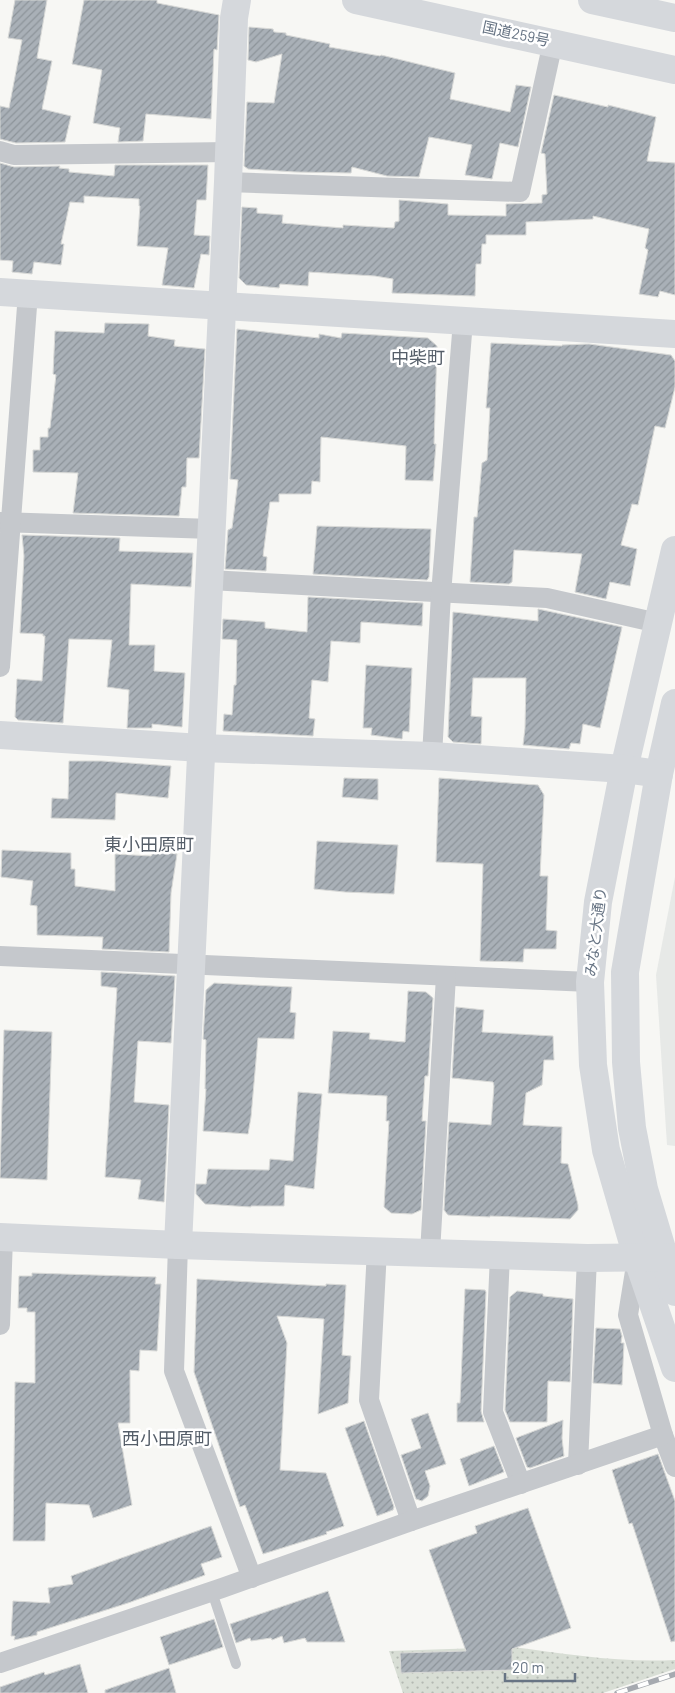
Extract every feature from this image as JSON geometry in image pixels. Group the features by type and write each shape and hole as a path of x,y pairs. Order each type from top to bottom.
{"main road":[{"path":"178,1245 210,580 234,18 237,0"},
{"name":"国道259号","path":"356,0 675,70"},
{"path":"592,0 675,18"},
{"path":"0,292 675,334"},
{"name":"みなと大通り","path":"675,550 624,769 598,902 590,982 593,1065 606,1150 637,1257 675,1368"},
{"path":"675,703 659,774 625,972 626,1052 632,1128 644,1189 670,1257 675,1292"},
{"path":"0,735 201,748 432,756 624,769 659,774"},
{"path":"2,1237 178,1245 588,1258 670,1257"}],"street":[{"path":"228,182 520,192 553,42"},
{"path":"0,151 14,155 229,152"},
{"path":"0,666 6,523 28,294"},
{"path":"432,756 441,594 463,321"},
{"path":"6,523 212,529"},
{"path":"210,580 441,594 547,598 658,624"},
{"path":"0,956 590,982"},
{"path":"430,1253 446,976"},
{"path":"0,1325 2,1237"},
{"path":"178,1245 174,1371 252,1578"},
{"path":"377,1250 369,1400 411,1521"},
{"path":"500,1255 493,1412 521,1484"},
{"path":"637,1257 628,1315 663,1435 675,1467"},
{"path":"578,1465 588,1258"},
{"path":"0,1663 212,1592 411,1521 663,1435"}],"lane":[{"path":"212,1592 236,1664"}],"shaded area":[{"path":"675,877 675,1146 667,1145 656,975"},
{"path":"513,1647 614,1659 675,1660 675,1669 603,1693 403,1693 389,1651"}],"building":[{"path":"15,0 47,0 37,58 52,61 42,109 71,116 65,142 16,143 0,139 0,106 9,108 22,40 8,38"},
{"path":"84,0 157,0 157,3 219,15 217,50 214,49 211,119 146,114 143,141 118,142 120,128 93,123 102,70 72,64"},
{"path":"249,27 273,29 274,32 286,33 286,35 330,44 329,47 381,55 455,73 450,99 510,112 516,85 531,87 518,147 500,143 492,179 465,175 472,145 429,137 419,177 387,176 352,167 351,173 248,169 244,166 247,102 274,103 282,54 256,62 248,60"},
{"path":"554,95 608,107 608,105 656,117 647,161 675,163 675,295 660,291 658,297 639,294 648,250 645,248 649,229 593,216 593,219 526,222 526,235 486,235 486,244 482,244 481,264 476,264 475,296 392,293 393,279 375,276 309,272 308,286 280,284 279,288 246,285 239,278 242,207 257,208 257,213 283,215 282,223 343,228 343,225 394,228 395,222 399,221 399,200 448,204 448,215 506,216 506,204 542,203 542,195 547,194 545,154 541,153"},
{"path":"0,163 14,167 60,166 59,168 69,169 69,172 114,176 115,165 208,165 206,200 197,200 194,235 210,236 209,255 201,254 194,288 162,285 168,248 137,246 139,199 84,196 84,203 70,202 61,244 64,244 61,265 34,262 32,274 12,272 13,261 0,260"},
{"path":"105,323 149,324 148,336 175,340 174,346 205,349 199,458 187,458 186,487 182,487 179,516 73,513 78,473 33,472 33,450 40,450 40,437 48,437 48,428 50,428 56,375 53,374 55,331 104,333"},
{"path":"237,329 319,338 319,334 341,338 342,333 428,338 437,346 434,444 436,444 433,481 405,480 406,446 321,437 320,482 312,481 311,494 279,494 279,502 270,502 263,556 267,557 266,571 225,569 228,530 232,528 238,480 230,479"},
{"path":"491,343 562,346 589,344 671,355 675,361 675,387 665,428 655,426 638,505 632,504 621,545 637,549 630,586 610,582 606,599 575,592 582,554 514,550 512,582 509,584 470,582 474,517 477,517 482,463 487,460 490,408 486,408"},
{"path":"317,526 431,529 429,577 427,580 313,574"},
{"path":"22,535 120,538 119,551 193,553 191,587 131,584 129,645 155,645 154,671 185,673 182,727 152,724 152,728 127,728 129,690 107,687 112,640 69,639 63,723 18,720 15,717 17,679 42,681 45,636 43,634 20,633 24,556"},
{"path":"308,597 423,603 422,626 361,622 360,643 331,641 328,682 312,680 309,718 315,719 313,736 223,731 224,714 232,715 234,685 236,685 237,640 222,639 223,619 265,622 265,628 307,632"},
{"path":"538,609 622,627 600,728 583,724 580,744 571,743 569,749 523,745 526,678 473,678 471,716 482,717 481,744 453,742 448,737 453,612 538,621"},
{"path":"366,665 412,668 409,732 403,731 402,739 371,735 372,728 363,728"},
{"path":"69,761 102,761 171,766 168,798 116,793 115,820 51,818 52,798 68,799"},
{"path":"344,778 378,779 378,800 342,797"},
{"path":"439,778 538,785 544,795 540,876 548,876 546,930 557,931 556,949 524,949 523,962 480,961 483,864 436,862"},
{"path":"317,841 398,845 394,894 314,889"},
{"path":"2,850 71,853 71,869 75,869 75,886 115,891 115,854 151,856 154,852 177,854 171,893 169,952 102,949 103,937 37,935 37,906 30,905 33,881 1,877"},
{"path":"101,972 175,976 171,1043 138,1041 134,1102 169,1105 164,1202 138,1199 141,1180 105,1177 117,988 101,986"},
{"path":"214,983 292,987 290,1012 296,1013 294,1039 258,1038 248,1134 203,1131 206,1089 206,1040 203,1039 206,990"},
{"path":"408,991 426,992 433,998 428,1076 425,1076 422,1121 426,1121 421,1210 412,1214 391,1213 384,1207 389,1121 386,1121 387,1096 328,1093 333,1031 370,1033 369,1039 405,1042"},
{"path":"456,1007 484,1010 482,1032 553,1036 554,1060 544,1060 542,1085 526,1093 523,1125 562,1127 561,1163 568,1164 578,1205 578,1210 570,1219 448,1215 444,1210 449,1122 491,1125 494,1086 493,1082 452,1078"},
{"path":"4,1030 52,1032 47,1180 0,1178"},
{"path":"298,1092 322,1094 314,1189 285,1185 284,1206 251,1207 205,1204 196,1194 196,1184 206,1184 208,1169 269,1170 270,1159 293,1161"},
{"path":"32,1273 156,1277 155,1284 161,1284 157,1351 140,1350 139,1371 130,1370 130,1423 118,1423 132,1505 93,1518 89,1505 46,1503 45,1541 13,1541 15,1382 35,1383 35,1312 27,1312 27,1308 18,1308 19,1276 32,1276"},
{"path":"197,1279 326,1286 326,1284 346,1285 342,1355 351,1356 348,1403 318,1414 324,1319 277,1316 287,1343 280,1470 326,1473 344,1526 326,1532 327,1534 263,1554 245,1505 240,1507 194,1372"},
{"path":"465,1289 485,1290 486,1292 481,1411 484,1422 457,1422 457,1403 460,1403"},
{"path":"517,1291 573,1299 570,1382 548,1381 547,1422 510,1422 505,1410 510,1297"},
{"path":"596,1328 620,1329 621,1343 624,1343 622,1385 593,1383"},
{"path":"428,1413 446,1464 425,1471 430,1486 428,1496 422,1501 416,1499 401,1455 421,1448 411,1419"},
{"path":"563,1420 564,1456 530,1468 527,1467 516,1438"},
{"path":"364,1421 394,1507 393,1510 377,1516 345,1428"},
{"path":"494,1446 504,1472 469,1486 460,1459"},
{"path":"658,1454 675,1501 675,1641 671,1642 632,1523 629,1524 612,1470"},
{"path":"528,1508 571,1628 512,1649 512,1670 401,1673 400,1653 466,1651 429,1550 477,1533 475,1526"},
{"path":"211,1526 222,1557 201,1564 205,1575 128,1603 37,1632 37,1635 14,1640 15,1636 11,1636 13,1601 50,1603 48,1588 73,1584 71,1576"},
{"path":"328,1591 345,1642 307,1642 305,1638 284,1643 282,1636 272,1640 271,1638 251,1641 250,1638 236,1643 230,1624"},
{"path":"214,1619 223,1647 169,1665 160,1637"},
{"path":"80,1664 88,1693 0,1693 0,1687 44,1672 45,1675"},
{"path":"169,1668 176,1693 105,1693 105,1690"}],"railway":[{"path":"617,1693 675,1674"}],"district":[{"name":"中柴町","path":"418,358"},
{"name":"東小田原町","path":"149,845"},
{"name":"西小田原町","path":"167,1439"}]}
